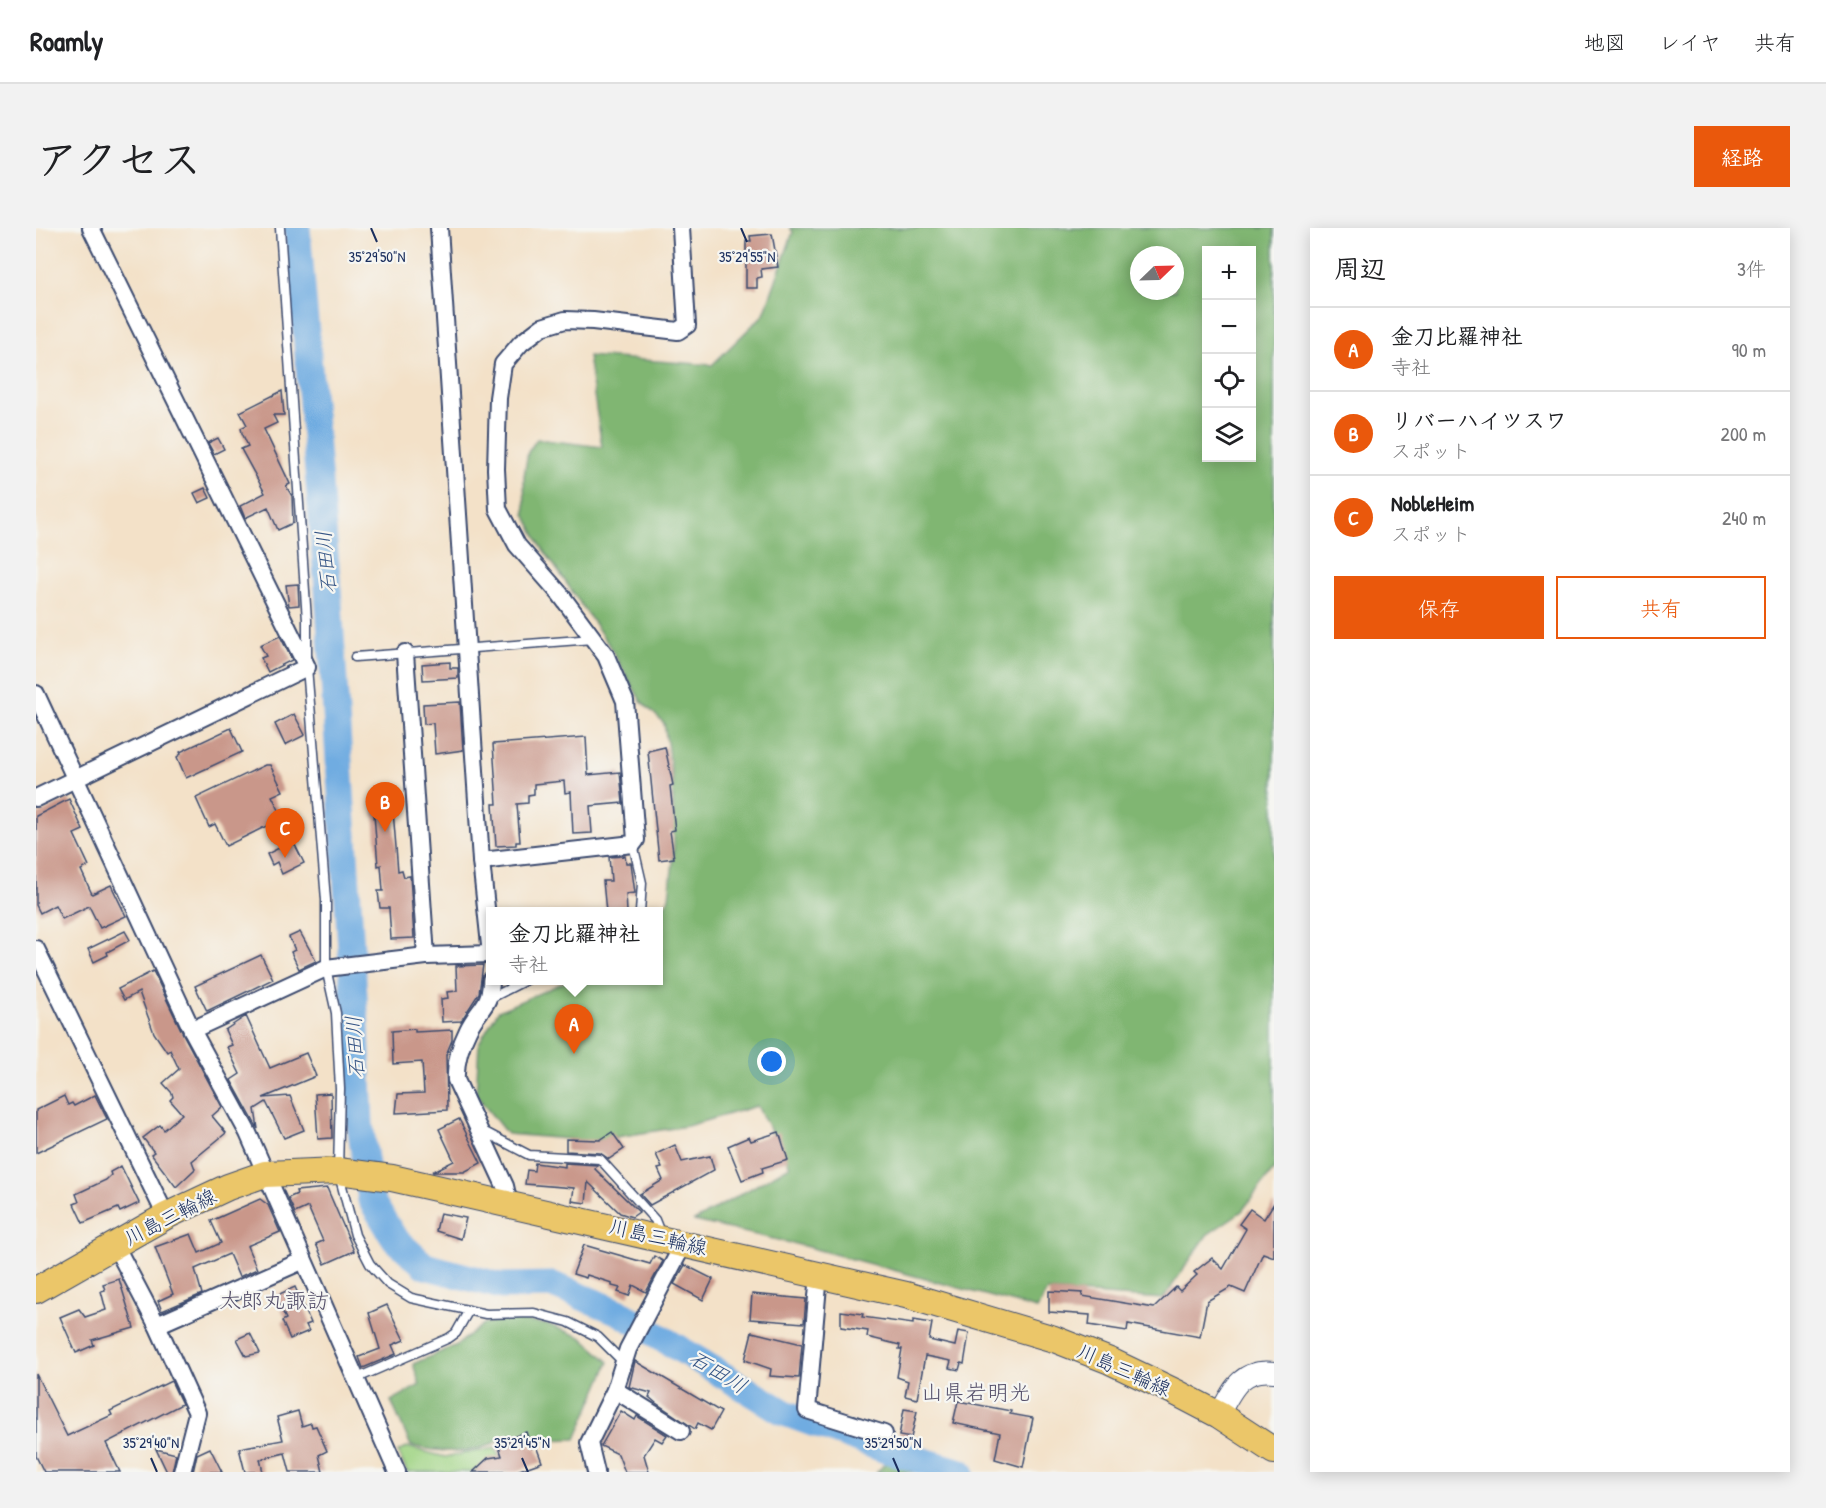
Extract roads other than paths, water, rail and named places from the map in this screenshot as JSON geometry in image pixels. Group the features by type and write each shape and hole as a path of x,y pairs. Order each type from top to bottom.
{"main road":[{"name":"川島三輪線","path":"36,1290 166,1216 228,1187 265,1174 343,1172 392,1178 906,1294 1054,1339 1110,1361 1219,1415 1274,1450"}],"street":[{"path":"36,798 307,667 91,228"},
{"path":"439,228 466,649 486,908"},
{"path":"481,861 633,844 636,840 625,702 606,656 560,594 517,545 498,509 496,469 498,398 503,364 521,343 542,327 565,320 678,331 687,325 681,228"},
{"path":"405,653 426,956"},
{"path":"36,694 192,1030 248,1134 354,1379 397,1472"},
{"path":"36,949 166,1216"},
{"path":"192,1030 326,968 426,956 486,954"},
{"path":"491,985 491,998 468,1029 455,1064 456,1080 505,1186 509,1203"},
{"path":"596,1472 589,1443 615,1389 673,1241"},
{"path":"115,1245 157,1325 197,1413 182,1472"},
{"path":"157,1325 303,1261"},
{"path":"819,1274 807,1410 884,1434"},
{"path":"1219,1415 1235,1384 1246,1374 1274,1372"},
{"path":"615,1389 681,1431"}],"lane":[{"path":"280,228 307,620 307,667 326,900 326,968 336,1013 343,1172 355,1236 370,1264 382,1277 411,1298 486,1314 534,1313 568,1322 598,1337 626,1356"},
{"path":"356,657 593,639"},
{"path":"633,844 642,883 640,907"},
{"path":"491,998 518,985"},
{"path":"480,1130 529,1155 600,1159 673,1241"},
{"path":"354,1379 449,1338 456,1333 469,1310"}],"waterway":[{"name":"石田川","path":"297,228 328,588 360,1124 371,1200 395,1239 425,1266 501,1286 553,1285 619,1312 785,1413 886,1450 961,1472"}],"place":[{"name":"リバーハイツスワ","path":"385,832"},
{"name":"NobleHeim","path":"285,858"},
{"name":"金刀比羅神社","path":"574,1054"}],"district":[{"name":"太郎丸諏訪","path":"274,1300"},
{"name":"山県岩明光","path":"976,1392"}]}
